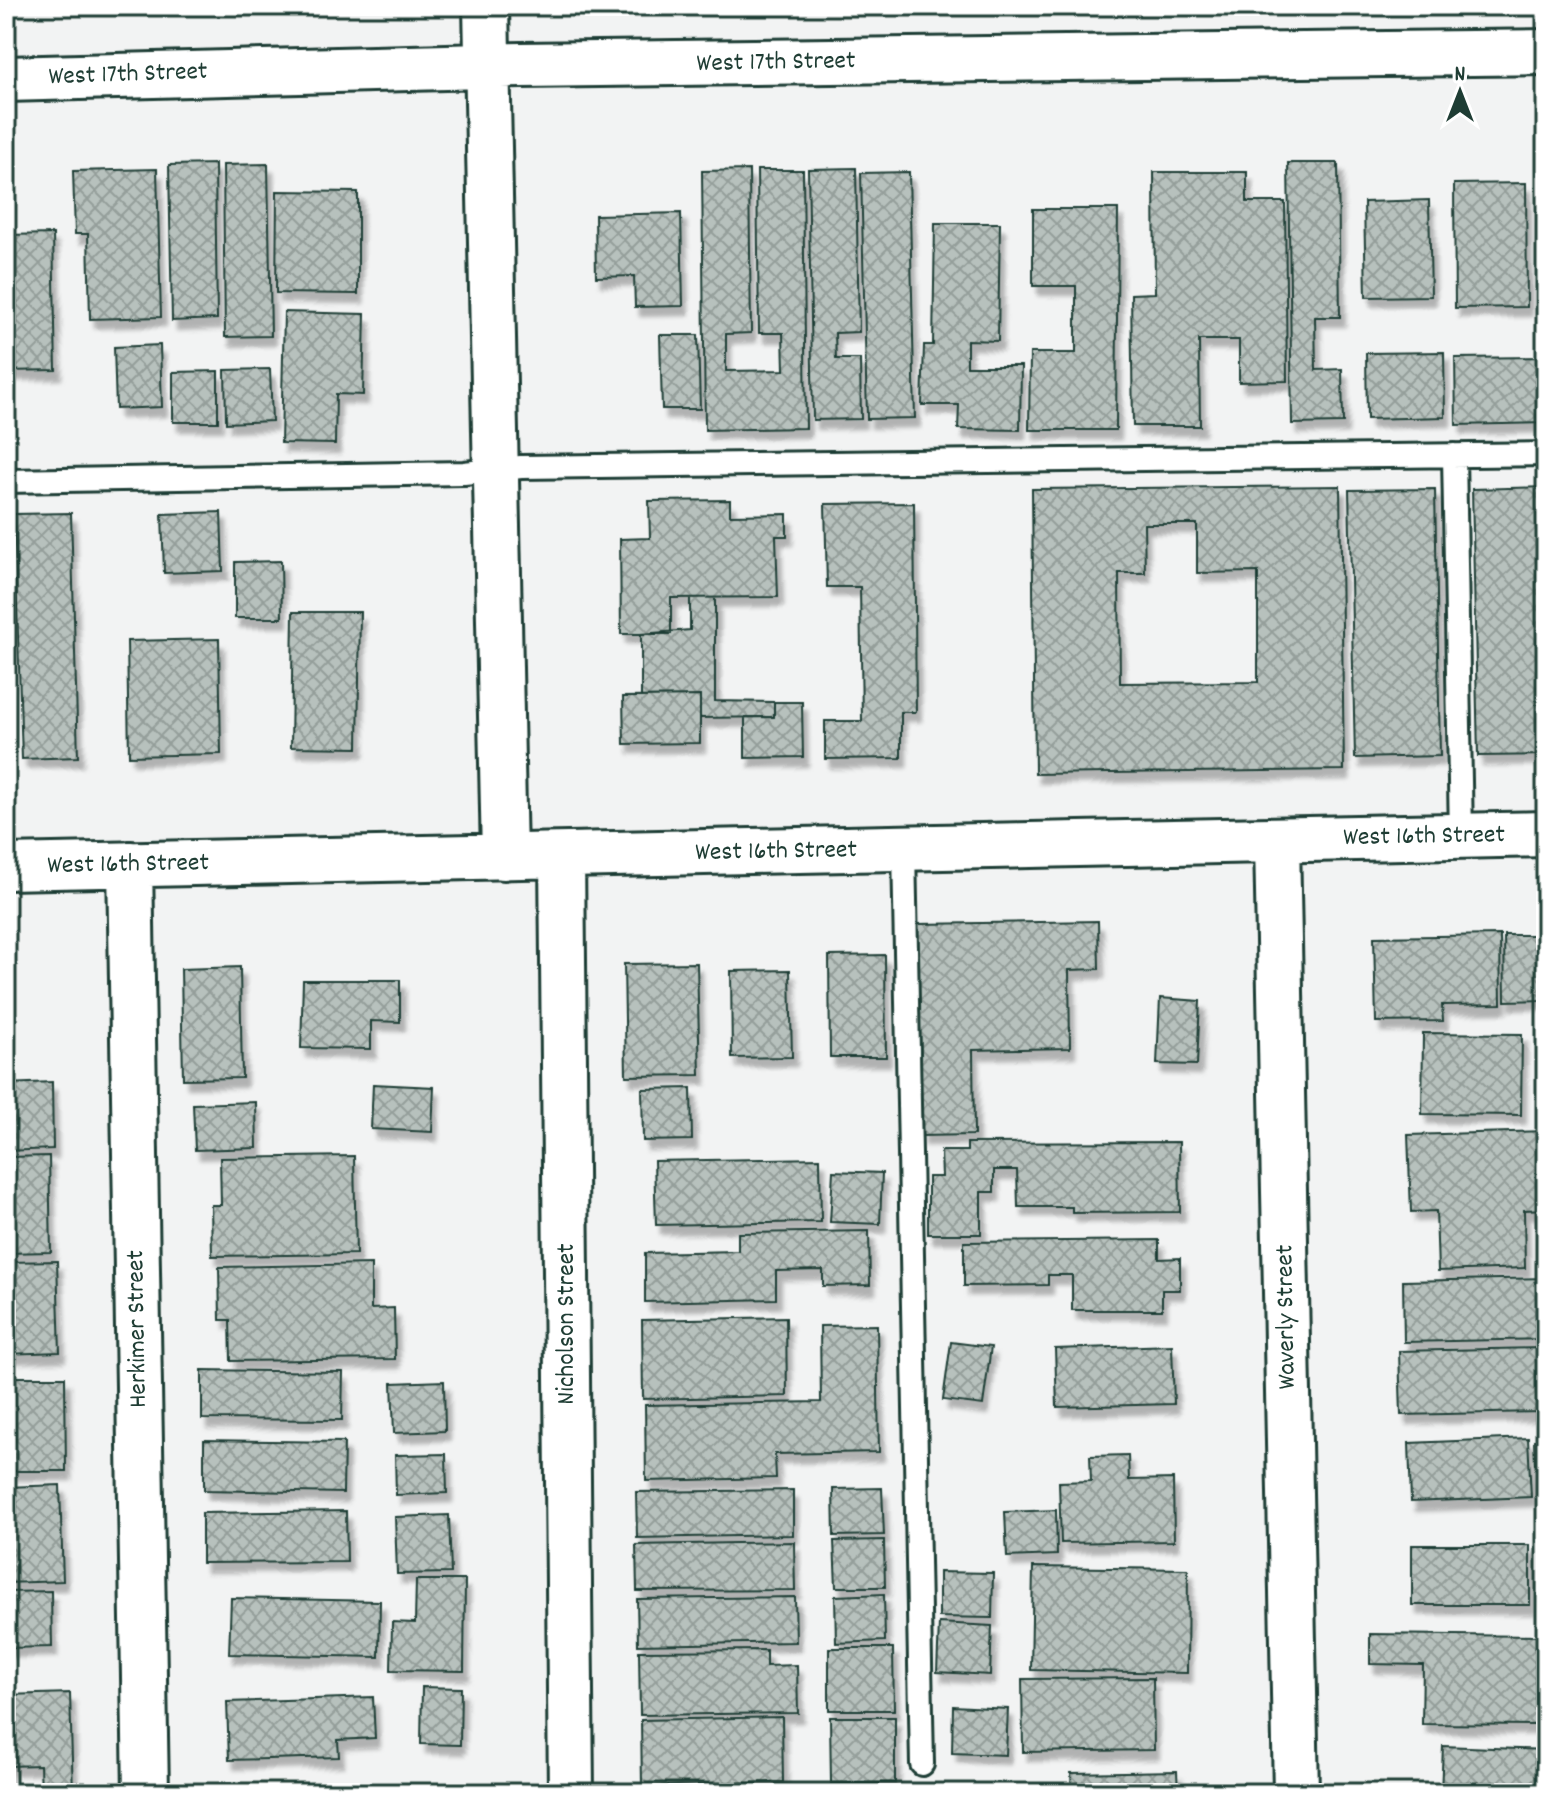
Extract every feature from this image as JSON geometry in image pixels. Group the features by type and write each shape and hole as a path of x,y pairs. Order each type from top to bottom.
{"street":[{"path":"486,6 504,857"},
{"name":"West 17th Street","path":"6,79 487,65 1546,52"},
{"name":"West 16th Street","path":"6,867 1546,834"},
{"name":"Waverly Street","path":"1277,841 1296,1793"},
{"name":"Nicholson Street","path":"562,856 571,1793"},
{"name":"Herkimer Street","path":"130,864 146,1793"}],"lane":[{"path":"6,481 448,473 496,469 1546,454"},
{"path":"1454,455 1461,836"},
{"path":"904,849 922,1764"}],"building":[{"path":"1288,163 1338,163 1340,317 1315,317 1316,370 1342,369 1343,423 1292,424"},
{"path":"215,164 217,319 172,321 169,165"},
{"path":"268,164 271,336 225,337 223,165"},
{"path":"856,168 859,332 835,333 836,359 860,359 861,419 813,420 808,169"},
{"path":"157,169 161,317 90,319 88,234 75,234 73,171"},
{"path":"749,170 751,333 726,334 726,371 784,370 783,333 759,333 757,170 803,170 806,428 705,430 702,171"},
{"path":"909,172 915,418 867,419 861,173"},
{"path":"1154,172 1247,172 1247,202 1285,202 1287,381 1239,382 1239,340 1199,340 1200,426 1133,426 1131,294 1155,293"},
{"path":"1526,183 1527,307 1455,308 1454,184"},
{"path":"277,191 358,192 358,294 276,293"},
{"path":"1429,200 1431,296 1366,297 1364,202"},
{"path":"1033,209 1118,209 1116,430 1029,430 1030,353 1076,353 1076,286 1033,286"},
{"path":"681,213 683,306 635,307 634,276 596,277 595,215"},
{"path":"935,223 1000,223 998,341 967,340 967,366 1021,366 1020,430 958,429 959,405 922,405 924,345 933,345"},
{"path":"53,234 56,370 6,371 6,235"},
{"path":"284,312 365,314 363,395 336,394 335,444 281,443"},
{"path":"660,335 698,335 700,409 662,409"},
{"path":"160,345 162,407 116,409 114,347"},
{"path":"1444,352 1445,417 1367,419 1366,353"},
{"path":"1546,357 1546,423 1456,425 1455,358"},
{"path":"270,369 272,421 226,423 225,370"},
{"path":"218,371 218,422 173,422 173,372"},
{"path":"1340,486 1344,770 1035,774 1032,489","holes":["1144,524 1197,524 1197,573 1258,572 1258,682 1120,683 1119,573 1145,573"]},
{"path":"1546,487 1546,755 1478,756 1472,489"},
{"path":"1435,489 1440,756 1355,758 1349,490"},
{"path":"730,500 730,515 787,514 787,536 776,536 778,597 671,598 671,634 621,634 620,539 650,538 649,501"},
{"path":"914,503 916,712 901,712 901,758 825,759 825,721 862,721 860,587 827,587 825,504"},
{"path":"221,512 223,571 164,573 162,514"},
{"path":"71,513 78,757 22,759 14,514"},
{"path":"281,561 282,618 235,618 235,562"},
{"path":"690,598 715,598 715,701 774,702 774,717 700,718 700,696 641,697 641,634 690,630"},
{"path":"293,612 360,612 358,748 291,747"},
{"path":"219,639 221,754 129,756 127,641"},
{"path":"6,677 8,755 6,755"},
{"path":"700,696 700,743 624,744 623,697"},
{"path":"774,702 802,702 803,757 745,758 745,717 774,717"},
{"path":"1098,921 1099,969 1069,970 1070,1048 973,1050 974,1135 921,1136 918,924"},
{"path":"1500,935 1501,1004 1442,1005 1443,1021 1376,1022 1374,937"},
{"path":"1504,935 1546,935 1546,1000 1505,1001"},
{"path":"885,955 886,1057 830,1057 829,956"},
{"path":"697,963 700,1075 626,1076 624,964"},
{"path":"240,967 242,1078 183,1079 181,969"},
{"path":"790,970 792,1057 732,1058 731,971"},
{"path":"303,980 400,980 400,1022 371,1021 371,1049 301,1048"},
{"path":"1160,998 1200,1001 1197,1065 1157,1064"},
{"path":"1423,1033 1522,1034 1521,1115 1422,1114"},
{"path":"52,1082 53,1149 6,1151 6,1084"},
{"path":"373,1084 434,1087 432,1132 371,1129"},
{"path":"691,1088 692,1140 643,1141 642,1089"},
{"path":"256,1102 257,1148 195,1150 193,1104"},
{"path":"1546,1131 1546,1209 1524,1210 1525,1268 1438,1271 1436,1211 1411,1212 1408,1135"},
{"path":"1179,1142 1180,1212 1072,1213 1072,1207 1018,1207 1017,1170 994,1170 994,1192 981,1192 981,1234 928,1234 928,1177 942,1177 941,1151 967,1151 967,1143"},
{"path":"49,1156 51,1252 6,1253 6,1157"},
{"path":"354,1156 356,1254 212,1256 211,1205 221,1205 220,1158"},
{"path":"820,1158 821,1222 656,1225 654,1161"},
{"path":"833,1171 882,1173 880,1224 830,1222"},
{"path":"869,1231 870,1285 823,1286 823,1270 776,1271 776,1299 645,1302 645,1253 738,1251 738,1233"},
{"path":"1159,1240 1159,1259 1180,1258 1180,1290 1162,1290 1162,1310 1072,1310 1072,1275 1048,1275 1048,1285 964,1286 964,1242"},
{"path":"57,1261 60,1352 6,1354 6,1262"},
{"path":"371,1264 371,1309 394,1308 395,1359 231,1361 230,1320 220,1320 219,1267"},
{"path":"1545,1278 1546,1339 1404,1342 1403,1281"},
{"path":"786,1317 787,1396 643,1399 642,1320"},
{"path":"877,1325 879,1452 775,1454 776,1478 646,1481 645,1405 821,1402 820,1326"},
{"path":"951,1342 991,1347 983,1405 943,1400"},
{"path":"1172,1345 1174,1404 1057,1407 1055,1349"},
{"path":"1541,1348 1542,1412 1401,1415 1399,1351"},
{"path":"202,1370 343,1372 342,1420 202,1419"},
{"path":"6,1377 65,1377 66,1471 6,1471"},
{"path":"444,1381 445,1431 394,1433 392,1383"},
{"path":"1528,1438 1531,1497 1411,1502 1409,1443"},
{"path":"204,1440 344,1442 343,1493 204,1490"},
{"path":"1534,1440 1546,1440 1546,1463 1535,1464"},
{"path":"446,1454 447,1493 396,1495 395,1455"},
{"path":"1128,1455 1129,1480 1173,1479 1174,1541 1061,1543 1059,1482 1091,1481 1090,1456"},
{"path":"60,1485 63,1581 6,1583 6,1487"},
{"path":"882,1488 884,1535 834,1536 833,1489"},
{"path":"793,1490 793,1535 637,1538 636,1492"},
{"path":"1056,1510 1057,1555 1007,1557 1005,1512"},
{"path":"346,1511 347,1562 202,1563 202,1513"},
{"path":"449,1515 451,1573 397,1574 395,1517"},
{"path":"884,1540 885,1587 836,1587 834,1541"},
{"path":"794,1542 795,1590 637,1591 636,1545"},
{"path":"1412,1545 1530,1545 1530,1605 1412,1605"},
{"path":"1033,1567 1188,1569 1187,1673 1031,1670"},
{"path":"939,1572 993,1573 992,1618 939,1617"},
{"path":"416,1580 465,1580 464,1671 391,1670 392,1622 415,1623"},
{"path":"51,1591 52,1647 6,1648 6,1592"},
{"path":"884,1594 885,1641 836,1643 835,1596"},
{"path":"795,1597 796,1642 638,1645 637,1599"},
{"path":"231,1598 380,1601 379,1657 229,1654"},
{"path":"939,1623 992,1626 990,1675 937,1672"},
{"path":"1370,1634 1540,1636 1539,1725 1422,1724 1423,1665 1370,1664"},
{"path":"829,1648 893,1648 894,1710 829,1710"},
{"path":"766,1650 766,1666 797,1665 798,1713 640,1715 639,1651"},
{"path":"1153,1678 1154,1750 1023,1752 1022,1679"},
{"path":"422,1687 461,1688 460,1745 421,1744"},
{"path":"70,1693 73,1793 41,1793 40,1765 8,1766 6,1792 6,1695"},
{"path":"373,1697 375,1738 338,1740 339,1757 229,1760 227,1702"},
{"path":"953,1706 1008,1709 1006,1755 952,1753"},
{"path":"782,1717 783,1782 642,1786 641,1720"},
{"path":"830,1717 895,1717 895,1783 831,1783"},
{"path":"1443,1746 1546,1750 1546,1792 1441,1793"},
{"path":"1177,1771 1178,1793 1072,1793 1071,1773"},
{"path":"996,1789 996,1793 956,1793 956,1790"},
{"path":"462,1792 462,1793 400,1793"}]}
